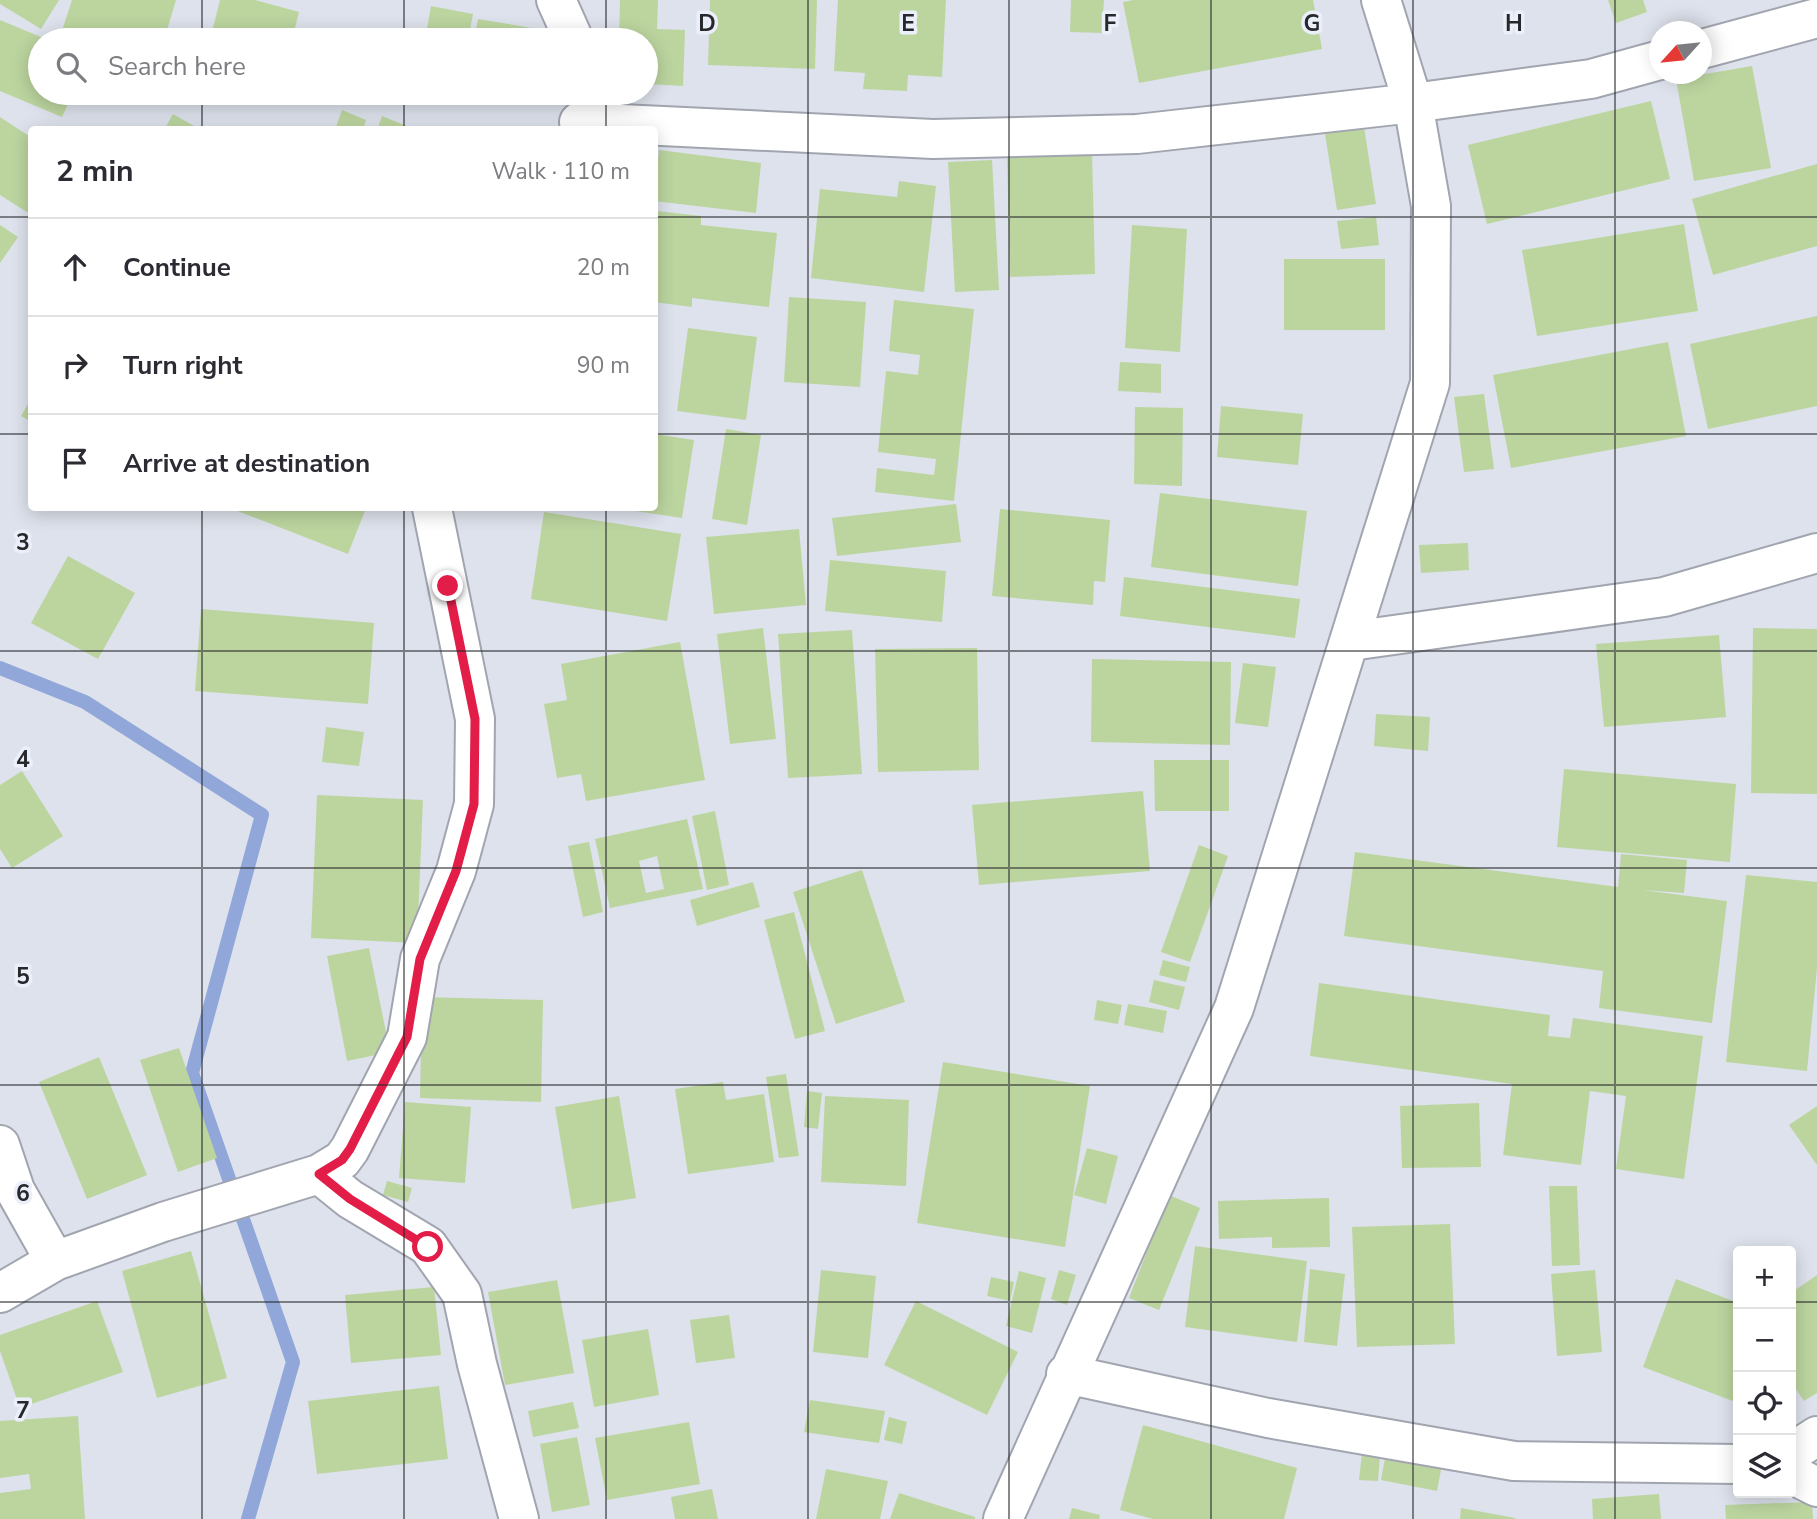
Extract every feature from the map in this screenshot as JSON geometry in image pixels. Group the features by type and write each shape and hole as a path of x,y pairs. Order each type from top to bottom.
{"street":[{"path":"556,0 569,28"},
{"path":"1003,1519 1066,1374 1234,1008 1430,383 1431,206 1413,103 1381,0"},
{"path":"1712,46 1817,18"},
{"path":"578,115 933,139 1137,134 1413,103 1591,79 1649,63"},
{"path":"0,1293 55,1261 163,1222 319,1174 342,1160 350,1149 407,1037 420,959 456,871 474,804 475,719 433,511"},
{"path":"1351,641 1664,597 1817,553"},
{"path":"0,1145 15,1189 55,1261"},
{"path":"319,1174 350,1199 428,1247 462,1294 477,1364 519,1519"},
{"path":"1066,1374 1268,1418 1514,1461 1733,1464"},
{"path":"1796,1450 1817,1436"},
{"path":"1796,1476 1817,1487"}],"building":[{"path":"0,0 59,0 42,28 0,4"},
{"path":"72,0 176,0 168,28 63,28"},
{"path":"220,0 255,0 299,12 295,28 213,28"},
{"path":"620,0 658,0 657,28 619,28"},
{"path":"710,0 817,0 815,69 708,65"},
{"path":"838,0 946,0 942,77 908,75 907,91 863,89 865,73 834,71"},
{"path":"1071,0 1104,0 1102,33 1070,32"},
{"path":"1313,0 1322,49 1139,83 1123,2"},
{"path":"1608,0 1643,0 1647,12 1616,23"},
{"path":"431,6 473,14 470,28 427,28"},
{"path":"478,19 532,28 476,28"},
{"path":"0,20 28,32 28,103 0,91"},
{"path":"658,29 685,30 683,86 658,85"},
{"path":"1752,66 1771,168 1694,181 1677,84 1712,84 1712,73"},
{"path":"1651,101 1670,179 1487,224 1468,145"},
{"path":"33,105 68,105 62,117"},
{"path":"342,110 366,120 364,126 336,126"},
{"path":"173,114 194,126 166,126"},
{"path":"1362,114 1376,204 1337,210 1323,121"},
{"path":"382,116 407,126 378,126"},
{"path":"0,117 28,135 28,213 0,195"},
{"path":"659,150 761,163 756,213 658,201"},
{"path":"1092,151 1095,274 1010,277 1007,153"},
{"path":"992,160 999,290 955,292 948,162"},
{"path":"1817,164 1817,246 1713,275 1692,199"},
{"path":"899,181 936,186 924,292 811,278 820,189 897,197"},
{"path":"658,211 701,216 701,225 777,233 769,307 692,298 692,307 658,303"},
{"path":"1376,217 1379,245 1341,249 1337,221"},
{"path":"1684,224 1698,311 1537,336 1522,250"},
{"path":"0,225 18,237 0,263"},
{"path":"1132,225 1187,229 1180,352 1125,348"},
{"path":"1284,259 1385,259 1385,330 1284,330"},
{"path":"789,297 866,302 860,387 784,382"},
{"path":"894,300 974,309 954,501 875,492 877,468 934,475 936,459 878,452 886,371 918,375 920,355 889,351"},
{"path":"1817,316 1817,406 1708,429 1690,344"},
{"path":"688,328 757,337 746,420 677,411"},
{"path":"1668,342 1686,436 1511,468 1493,375"},
{"path":"1120,362 1161,364 1161,393 1118,391"},
{"path":"1484,394 1494,469 1464,472 1454,397"},
{"path":"28,404 28,420 21,416"},
{"path":"1221,406 1303,414 1298,465 1217,457"},
{"path":"1135,407 1183,408 1182,486 1134,484"},
{"path":"726,429 761,435 747,525 712,519"},
{"path":"658,435 694,440 682,518 635,511 658,511"},
{"path":"1160,493 1307,511 1298,586 1151,567"},
{"path":"956,504 961,542 837,556 832,518"},
{"path":"1000,509 1110,520 1105,582 1094,581 1093,605 992,596"},
{"path":"238,511 365,511 348,554"},
{"path":"544,512 681,534 667,621 531,599"},
{"path":"799,529 806,605 714,614 706,537"},
{"path":"1468,543 1469,570 1421,573 1419,545"},
{"path":"68,556 135,593 98,659 31,623"},
{"path":"830,560 946,571 942,622 825,611"},
{"path":"1124,577 1300,599 1295,638 1120,616"},
{"path":"201,609 374,623 368,704 195,691"},
{"path":"763,628 776,739 730,744 717,634"},
{"path":"1753,628 1817,629 1817,794 1751,793"},
{"path":"852,630 862,774 788,778 778,634"},
{"path":"1719,635 1726,717 1604,727 1596,644"},
{"path":"680,642 705,780 586,801 581,774 557,778 544,704 567,700 561,664"},
{"path":"977,648 979,770 878,772 875,649"},
{"path":"1092,659 1231,662 1230,745 1091,742"},
{"path":"1243,663 1276,667 1268,727 1235,723"},
{"path":"1376,714 1430,717 1428,751 1374,746"},
{"path":"326,727 364,732 359,766 322,762"},
{"path":"1154,760 1229,760 1229,811 1155,811"},
{"path":"1564,769 1736,784 1730,862 1557,847"},
{"path":"22,771 63,836 12,868 0,849 0,785"},
{"path":"1143,791 1150,871 979,885 972,805"},
{"path":"317,795 423,800 417,943 311,938"},
{"path":"715,811 729,885 707,890 692,816"},
{"path":"687,819 703,889 610,908 595,839","holes":["657,856 664,889 646,893 639,861"]},
{"path":"589,842 603,912 583,917 568,846"},
{"path":"1199,845 1228,856 1190,962 1161,952"},
{"path":"1355,852 1618,887 1621,854 1687,860 1684,893 1642,890 1727,901 1712,1023 1599,1008 1603,971 1344,936"},
{"path":"862,870 905,1002 836,1024 793,892"},
{"path":"1746,875 1817,882 1817,968 1807,1071 1726,1062"},
{"path":"753,882 760,907 697,926 690,900"},
{"path":"794,912 825,1031 795,1039 764,920"},
{"path":"369,948 390,1052 347,1061 327,956"},
{"path":"1163,960 1190,967 1186,982 1159,975"},
{"path":"1154,980 1185,987 1179,1010 1149,1002"},
{"path":"1319,983 1550,1015 1548,1036 1570,1038 1573,1018 1703,1036 1684,1179 1616,1169 1626,1096 1590,1091 1581,1165 1503,1155 1512,1084 1310,1056"},
{"path":"422,997 543,1000 541,1102 420,1098"},
{"path":"1097,1000 1122,1005 1118,1024 1094,1020"},
{"path":"1128,1004 1167,1011 1163,1033 1124,1025"},
{"path":"179,1048 217,1158 178,1172 140,1060"},
{"path":"99,1057 147,1175 87,1199 39,1082"},
{"path":"943,1062 1090,1086 1065,1247 917,1223"},
{"path":"786,1074 799,1156 779,1158 766,1077"},
{"path":"723,1082 726,1100 764,1094 774,1162 688,1174 675,1089"},
{"path":"807,1091 822,1093 818,1129 804,1127"},
{"path":"619,1096 636,1198 572,1209 555,1107"},
{"path":"825,1096 909,1100 906,1186 821,1182"},
{"path":"405,1102 471,1107 465,1183 399,1178"},
{"path":"1479,1103 1481,1167 1402,1168 1400,1106"},
{"path":"1817,1106 1817,1165 1789,1125"},
{"path":"1087,1148 1118,1156 1106,1204 1074,1195"},
{"path":"387,1181 412,1188 408,1202 383,1195"},
{"path":"1549,1186 1577,1186 1580,1265 1552,1266"},
{"path":"1169,1195 1200,1208 1159,1310 1129,1298"},
{"path":"1329,1198 1330,1247 1272,1248 1272,1237 1219,1239 1218,1201"},
{"path":"1450,1224 1455,1344 1357,1347 1352,1227"},
{"path":"1195,1246 1307,1261 1297,1342 1185,1327"},
{"path":"191,1251 227,1378 157,1398 122,1271"},
{"path":"1310,1269 1345,1274 1337,1346 1304,1342"},
{"path":"821,1270 876,1276 868,1358 813,1352"},
{"path":"1059,1270 1076,1275 1067,1305 1051,1299"},
{"path":"1595,1270 1602,1352 1557,1356 1551,1274"},
{"path":"1019,1271 1046,1278 1032,1333 1006,1326"},
{"path":"1817,1275 1817,1393 1804,1401 1796,1389 1796,1290"},
{"path":"991,1277 1014,1282 1010,1301 987,1296"},
{"path":"1676,1279 1733,1301 1733,1401 1643,1367"},
{"path":"557,1280 574,1373 505,1385 488,1292"},
{"path":"434,1287 441,1355 351,1363 345,1295"},
{"path":"97,1301 123,1372 20,1408 0,1351 0,1335"},
{"path":"916,1301 1018,1352 987,1415 884,1365"},
{"path":"729,1315 735,1358 696,1363 690,1320"},
{"path":"648,1329 659,1395 594,1407 582,1340"},
{"path":"439,1386 448,1459 317,1474 308,1401"},
{"path":"810,1400 885,1411 879,1443 804,1432"},
{"path":"573,1402 579,1428 533,1437 528,1411"},
{"path":"78,1416 85,1519 0,1519 0,1493 31,1489 29,1474 0,1478 0,1421"},
{"path":"889,1417 907,1422 902,1444 884,1440"},
{"path":"689,1422 700,1484 607,1500 595,1438"},
{"path":"1143,1425 1297,1468 1284,1519 1153,1519 1120,1510"},
{"path":"577,1437 590,1505 552,1512 540,1444"},
{"path":"1387,1447 1443,1459 1437,1491 1381,1480"},
{"path":"1362,1453 1380,1455 1378,1481 1359,1480"},
{"path":"826,1469 888,1481 880,1519 816,1519"},
{"path":"712,1489 718,1519 675,1519 671,1497"},
{"path":"899,1493 975,1517 975,1519 890,1519"},
{"path":"1659,1494 1661,1519 1593,1519 1592,1499"},
{"path":"1812,1502 1813,1519 1726,1519 1725,1505"},
{"path":"1072,1508 1100,1515 1099,1519 1069,1519"},
{"path":"1461,1508 1515,1518 1515,1519 1460,1519"}],"waterway":[{"path":"0,668 85,702 262,815 192,1073 293,1362 248,1519"}],"route":[{"path":"428,1247 350,1199 319,1174 342,1160 350,1149 407,1037 420,959 456,871 474,804 475,719 448,586"}]}
